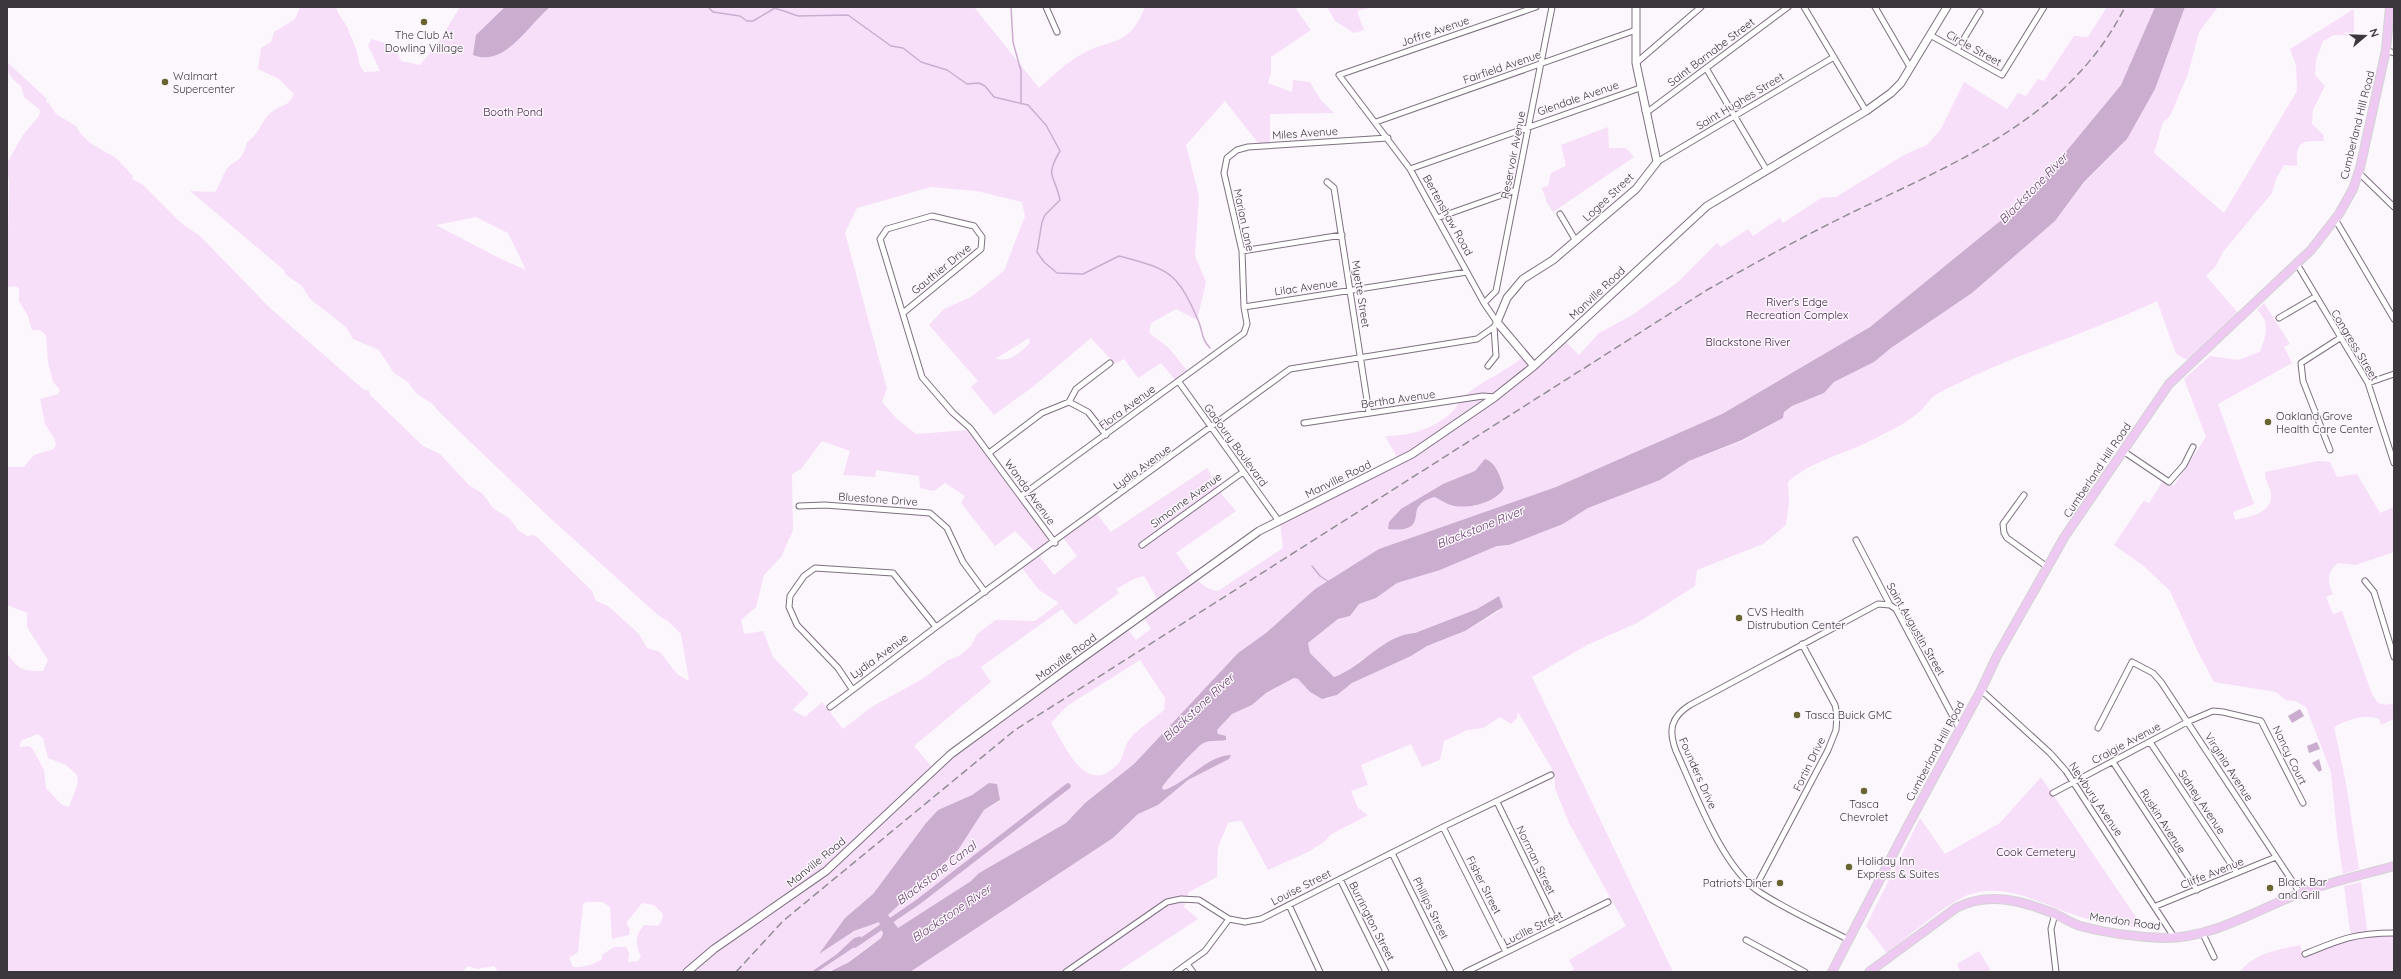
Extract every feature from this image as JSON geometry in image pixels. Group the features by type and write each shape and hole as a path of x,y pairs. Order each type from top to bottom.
{"main road":[{"path":"1636,7 1636,63 1656,162"},
{"name":"Manville Road","path":"687,972 714,950 826,871 951,754 1246,540 1278,520 1412,454 1495,397 1534,366 1707,206 1766,169 1866,111 1891,93 1910,67 1947,7"},
{"name":"Cumberland Hill Road","path":"1832,972 1959,728 1981,690 1996,656 2046,566 2174,378 2297,264 2320,240 2353,189 2386,50 2390,7"},
{"name":"Logee Street","path":"1496,324 1507,298 1522,279 1553,260 1636,189 1656,162"},
{"name":"Bertenshaw Road","path":"1496,324 1534,366"},
{"name":"Mendon Road","path":"1869,972 1956,908 1973,901 1997,899 2014,900 2056,914 2074,923 2094,928 2154,937 2174,938 2203,934 2300,893 2394,866"}],"street":[{"path":"1046,7 1057,32"},
{"name":"Joffre Avenue","path":"1339,75 1536,7"},
{"name":"Reservoir Avenue","path":"1484,303 1496,291 1528,126 1542,64 1552,7"},
{"path":"1636,63 1701,7"},
{"name":"Saint Barnabe Street","path":"1645,111 1650,110 1788,7"},
{"path":"1804,7 1866,111"},
{"path":"1875,7 1910,67"},
{"name":"Circle Street","path":"1930,35 2002,75 2044,7"},
{"path":"1956,50 1980,12"},
{"name":"Fairfield Avenue","path":"1376,122 1636,30"},
{"path":"2386,50 2394,53"},
{"name":"Saint Hughes Street","path":"1656,162 1834,57"},
{"path":"1706,68 1766,169"},
{"name":"Bertenshaw Road","path":"1339,75 1410,169 1496,324"},
{"name":"Glendale Avenue","path":"1410,169 1528,126 1640,88"},
{"name":"Miles Avenue","path":"1227,158 1237,150 1248,147 1388,138"},
{"name":"Marian Lane","path":"1227,158 1224,173 1242,251 1244,307 1247,324 1244,333"},
{"path":"2358,172 2394,207"},
{"name":"Myette Street","path":"1327,182 1334,188 1369,413"},
{"path":"1437,218 1516,190"},
{"path":"1560,214 1576,241"},
{"name":"Gauthier Drive","path":"903,313 981,249 982,237 974,226 932,216 887,229 880,239 922,377 953,413 970,428 989,453"},
{"path":"2335,219 2394,319"},
{"path":"1242,251 1342,235"},
{"name":"Congress Street","path":"2297,264 2315,297 2368,383 2394,464"},
{"name":"Lilac Avenue","path":"1244,307 1467,272"},
{"path":"2279,318 2315,297"},
{"name":"Lydia Avenue","path":"830,707 852,688 1055,543 1290,370 1477,339 1496,324"},
{"name":"Logee Street","path":"1488,366 1496,356 1496,324"},
{"name":"Flora Avenue","path":"1021,496 1179,382 1244,333"},
{"path":"2330,450 2303,381 2301,363 2340,338"},
{"path":"989,453 1042,413 1069,402 1076,389 1110,362"},
{"path":"2368,383 2394,374"},
{"name":"Gadoury Boulevard","path":"1179,382 1278,520"},
{"name":"Bertha Avenue","path":"1304,423 1483,396 1495,397"},
{"path":"1069,402 1088,412 1106,435"},
{"path":"2123,451 2169,482 2184,465 2193,447"},
{"name":"Wanda Avenue","path":"989,453 1055,543"},
{"name":"Simonne Avenue","path":"1142,545 1243,472"},
{"path":"2024,495 2003,524 2004,533 2007,538 2046,566"},
{"name":"Bluestone Drive","path":"799,506 825,505 930,513 947,528 963,562 985,592"},
{"name":"Saint Augustin Street","path":"1856,540 1890,604 1896,609 1959,728"},
{"path":"852,688 838,668 796,625 791,616 790,596 796,586 810,570 823,567 894,573 936,627"},
{"path":"2365,581 2374,592 2394,657"},
{"name":"Founders Drive","path":"1849,940 1755,888 1736,868 1718,839 1676,751 1671,739 1671,728 1675,718 1685,709 1878,604 1890,604"},
{"name":"Fortin Drive","path":"1755,888 1794,818 1836,730 1837,714 1835,705 1802,644"},
{"name":"Virginia Avenue","path":"2098,728 2132,662 2157,676 2300,893"},
{"name":"Newbury Avenue","path":"1981,690 2050,753 2074,782 2156,906 2174,938"},
{"name":"Nancy Court","path":"2187,722 2216,711 2261,721 2303,803"},
{"name":"Craigie Avenue","path":"2053,793 2187,722"},
{"name":"Sidney Avenue","path":"2150,742 2237,873"},
{"name":"Ruskin Avenue","path":"2113,762 2196,890"},
{"name":"Louise Street","path":"1066,972 1167,902 1181,899 1199,900 1229,919 1254,921 1551,775"},
{"name":"Norman Street","path":"1497,802 1558,927"},
{"name":"Fisher Street","path":"1443,827 1506,952"},
{"name":"Phillips Street","path":"1392,853 1451,972"},
{"name":"Cliffe Avenue","path":"2156,906 2276,858"},
{"name":"Burrington Street","path":"1340,879 1386,972"},
{"name":"Lucille Street","path":"1466,972 1608,902"},
{"path":"1289,905 1320,972"},
{"path":"2056,914 2052,929 2056,972"},
{"path":"1176,972 1205,951 1229,919"},
{"path":"2203,934 2214,957"},
{"path":"2305,954 2346,937 2360,934 2394,934"},
{"path":"1746,940 1805,972"},
{"path":"1187,964 1193,972"}],"green space":[{"path":"300,7 336,7 348,29 355,46 358,60 364,72 380,71 368,45 372,39 395,46 401,61 420,65 439,41 460,7 974,7 1039,88 1076,57 1119,40 1126,35 1133,29 1145,7 1299,7 1296,9 1311,30 1271,57 1271,73 1268,83 1292,92 1293,80 1310,82 1320,99 1334,113 1270,114 1270,145 1259,144 1225,101 1186,145 1199,196 1195,256 1206,282 1197,320 1176,309 1151,323 1149,333 1168,347 1189,373 1177,382 1161,363 1138,378 1124,359 1115,364 1091,338 1034,386 994,415 971,387 978,381 929,325 944,309 971,297 1004,271 1025,216 1022,202 977,191 931,187 857,208 845,233 887,389 882,402 897,419 916,434 968,430 1055,544 1039,556 1054,575 1077,556 1063,538 1096,513 1111,532 1207,468 1223,496 1236,511 1176,553 1199,582 1218,591 1283,548 1280,522 1401,464 1385,436 1403,435 1419,431 1443,420 1455,409 1466,395 1482,383 1524,356 1533,366 1563,339 1579,355 1599,333 1634,314 1678,282 1717,243 1721,247 1748,229 1753,236 1780,218 1783,223 1821,198 1836,197 1906,154 1927,145 1941,129 1964,82 2007,109 2018,93 2026,96 2038,79 2044,81 2074,36 2088,37 2107,7 2155,7 2121,85 2026,200 1870,327 1722,414 1556,487 1413,537 1342,572 1315,589 1266,633 1238,653 1134,764 1085,803 1066,823 979,873 971,881 898,928 888,915 958,850 984,810 1000,801 989,783 972,795 938,810 926,823 873,894 845,918 853,932 879,921 883,934 881,938 851,960 835,969 817,972 859,944 861,936 854,938 837,954 811,972 498,972 494,966 477,969 468,966 462,972 7,972 7,653 18,666 30,671 43,671 48,660 27,627 27,613 7,605 7,467 24,467 34,455 54,449 56,444 45,424 40,399 58,394 60,390 53,382 48,362 46,335 40,330 32,330 28,316 19,301 19,288 15,286 7,287 9,182 7,163 23,135 39,116 40,110 24,97 21,86 9,73 7,62 46,98 47,103 49,103 56,114 76,126 80,133 90,143 116,158 133,176 132,179 143,185 181,223 200,236 270,308 363,389 369,391 370,395 423,446 440,454 469,485 483,494 493,508 510,519 518,530 527,536 533,535 538,538 592,591 596,601 608,606 639,634 647,648 660,652 677,674 689,681 681,634 668,621 659,616 549,517 437,410 433,404 417,394 407,381 394,373 379,350 353,339 346,327 310,299 302,286 286,275 284,270 190,191 215,192 228,168 239,159 245,150 247,142 252,138 269,114 288,103 292,98 294,94 279,79 258,69 261,48 271,42 274,32 295,19","holes":["476,217 508,233 526,270 497,257 436,225","1029,338 1030,343 1018,353 1010,358 1001,360 995,359","822,441 850,451 843,475 875,477 876,470 919,476 920,488 934,491 945,483 965,496 961,503 995,546 1015,531 1039,556 1022,568 1039,590 1059,603 1035,621 996,620 977,634 971,646 959,656 948,660 921,680 873,706 843,729 822,702 805,717 792,710 809,694 773,657 763,631 744,634 741,620 756,607 764,575 781,557 793,530 792,474 801,469","1144,576 1158,600 1141,613 1151,629 1136,640 1125,626 932,767 914,746 991,682 981,667 1062,609 1075,625 1119,593 1116,589 1134,579","1140,660 1165,698 1164,710 1132,736 1127,742 1119,763 1107,773 1097,775 1087,772 1078,766 1070,756 1051,723 1067,706","38,734 43,738 48,758 66,765 77,775 78,783 69,807 62,805 46,788 44,770 32,748 28,746 19,747 22,740","586,902 603,902 610,907 612,939 629,935 630,929 626,923 642,903 654,905 663,914 662,920 658,926 644,925 641,929 637,940 641,956 638,961 628,962 629,953 626,947 614,947 602,955 602,959 596,962 584,966 573,967 569,958 578,952 583,904"]},
{"path":"1327,7 1373,7 1357,11 1364,30 1354,33 1335,21"},
{"path":"2185,7 2218,7 2199,32 2188,74 2170,116 2163,122 2154,153 2224,213 2297,91 2296,65 2290,49 2354,9 2354,36 2334,35 2323,41 2316,60 2315,75 2325,86 2313,110 2312,124 2323,134 2324,141 2305,142 2299,147 2297,166 2284,165 2276,179 2272,193 2223,252 2216,266 2206,276 2239,314 2187,360 2176,354 2157,301 2102,325 2018,357 1964,380 1937,394 1913,417 1902,424 1863,444 1818,463 1797,474 1788,482 1789,503 1786,525 1763,544 1697,570 1695,586 1637,623 1587,645 1532,677 1673,972 1569,972 1574,969 1569,960 1626,926 1569,823 1555,788 1555,779 1551,767 1518,712 1517,718 1511,724 1500,717 1483,728 1467,730 1444,741 1440,760 1422,767 1411,744 1361,765 1368,785 1351,791 1358,808 1368,815 1330,835 1324,842 1308,852 1268,870 1241,820 1228,823 1218,847 1217,877 1189,892 1184,907 1198,919 1117,972 910,972 1113,838 1138,814 1158,805 1188,780 1229,759 1207,764 1176,786 1164,790 1162,788 1173,773 1201,745 1211,741 1222,741 1216,730 1232,714 1252,705 1266,693 1294,678 1298,679 1310,692 1327,699 1337,695 1352,683 1411,656 1427,646 1465,631 1499,611 1499,596 1477,609 1415,633 1407,634 1360,661 1350,671 1334,677 1310,653 1308,643 1338,619 1350,616 1359,604 1376,598 1397,583 1440,570 1497,546 1509,545 1563,524 1588,508 1660,480 1689,461 1742,441 1783,418 1784,412 1792,406 1824,393 1834,382 1874,362 1891,348 1972,293 2055,221 2084,183 2127,139 2177,30"},
{"path":"1608,127 1609,148 1626,148 1634,157 1553,212 1547,203 1542,188 1548,186 1551,173 1566,166 1561,145"},
{"path":"2264,303 2290,344 2284,347 2292,363 2218,404 2254,504 2233,512 2235,520 2259,513 2268,506 2271,500 2271,494 2265,472 2318,461 2330,462 2337,477 2357,474 2380,513 2394,507 2394,552 2356,565 2338,563 2334,566 2329,577 2333,594 2326,597 2333,614 2342,611 2372,694 2378,703 2386,705 2394,703 2394,719 2381,725 2379,719 2374,717 2362,717 2344,722 2334,727 2346,783 2359,869 2343,874 2337,834 2331,772 2306,707 2295,701 2286,700 2276,692 2214,682 2198,652 2170,591 2145,567 2114,545 2140,506 2144,501 2149,503 2164,479 2174,486 2206,437 2184,379 2210,356 2238,360 2260,352 2264,340 2266,325 2257,310"},
{"name":"Cook Cemetery","path":"2041,777 2144,929 2086,918 2036,900 2007,892 1978,892 1963,897 1943,909 1887,953 1866,926 1920,818 1945,854 2000,823"},
{"path":"2361,882 2368,937 2394,936 2394,972 2240,972 2252,960 2267,953 2300,945 2304,958 2351,939 2344,886"},
{"path":"1979,951 1990,969 1988,972 1959,972 1960,971 1957,964"}],"water":[{"path":"505,7 550,7 516,42 506,50 496,55 485,57 473,55 476,35"},
{"name":"Blackstone River","path":"2155,7 2185,7 2155,89 2127,139 2084,182 2055,221 1972,293 1891,348 1874,362 1834,382 1824,393 1792,406 1784,412 1783,418 1742,440 1689,461 1660,480 1588,508 1563,524 1509,545 1497,546 1440,570 1397,583 1376,598 1359,604 1350,616 1338,619 1308,643 1310,653 1334,677 1354,666 1393,639 1415,633 1477,609 1499,596 1503,607 1465,631 1427,646 1411,656 1352,683 1337,695 1322,699 1310,692 1298,679 1294,678 1266,693 1252,705 1232,714 1217,730 1218,734 1226,736 1226,740 1202,744 1180,766 1162,788 1164,790 1172,787 1213,760 1231,755 1229,759 1188,780 1158,805 1138,814 1113,838 910,972 829,972 849,962 881,938 883,934 879,922 854,931 819,954 845,918 873,894 926,823 938,810 972,795 989,783 997,784 1000,800 984,810 958,850 888,915 898,928 971,881 979,873 1066,823 1085,803 1134,764 1238,653 1266,633 1315,589 1379,549 1556,487 1722,414 1870,327 2026,200 2121,85"},
{"path":"1485,459 1495,467 1504,488 1494,498 1480,504 1464,507 1451,505 1434,497 1424,501 1418,507 1415,520 1411,526 1404,529 1388,529 1389,522 1401,509 1443,484 1475,471"},
{"path":"2300,709 2304,716 2292,723 2288,716"},
{"path":"2317,742 2320,749 2309,753 2307,746"},
{"path":"2319,759 2322,770 2319,772 2312,763"},
{"path":"861,936 859,944 817,972 811,972 837,954 854,938"}],"waterway":[{"path":"708,7 713,12 740,16 747,21 753,21 775,8 780,10"},
{"path":"1011,7 1013,42 1021,71 1021,104"},
{"path":"781,10 798,16 848,15 891,46 903,48 921,62 947,70 967,84 979,83 985,86 994,97 1028,105 1046,125 1060,151 1055,160 1052,172 1060,200 1045,215 1042,222 1037,252 1044,262 1057,273 1083,274 1119,256 1160,269 1169,274 1184,291 1200,324 1205,341 1210,348"},
{"path":"1312,566 1320,576 1329,582"},
{"name":"Blackstone Canal","path":"855,945 918,902 1068,786"}],"railway":[{"path":"736,972 783,921 1015,730 1707,290 1816,231 1970,154 2007,132 2042,107 2074,78 2102,45 2125,7"}],"place":[{"name":"The Club At Dowling Village","path":"424,22"},
{"name":"Walmart Supercenter","path":"165,82"},
{"name":"Oakland Grove Health Care Center","path":"2268,422"},
{"name":"CVS Health Distrubution Center","path":"1739,618"},
{"name":"Tasca Buick GMC","path":"1797,715"},
{"name":"Tasca Chevrolet","path":"1864,791"},
{"name":"Holiday Inn Express & Suites","path":"1849,867"},
{"name":"Patriots Diner","path":"1780,883"},
{"name":"Black Bar and Grill","path":"2270,888"}],"park label":[{"name":"Booth Pond","path":"513,112"},
{"name":"River's Edge Recreation Complex","path":"1797,308"}]}
